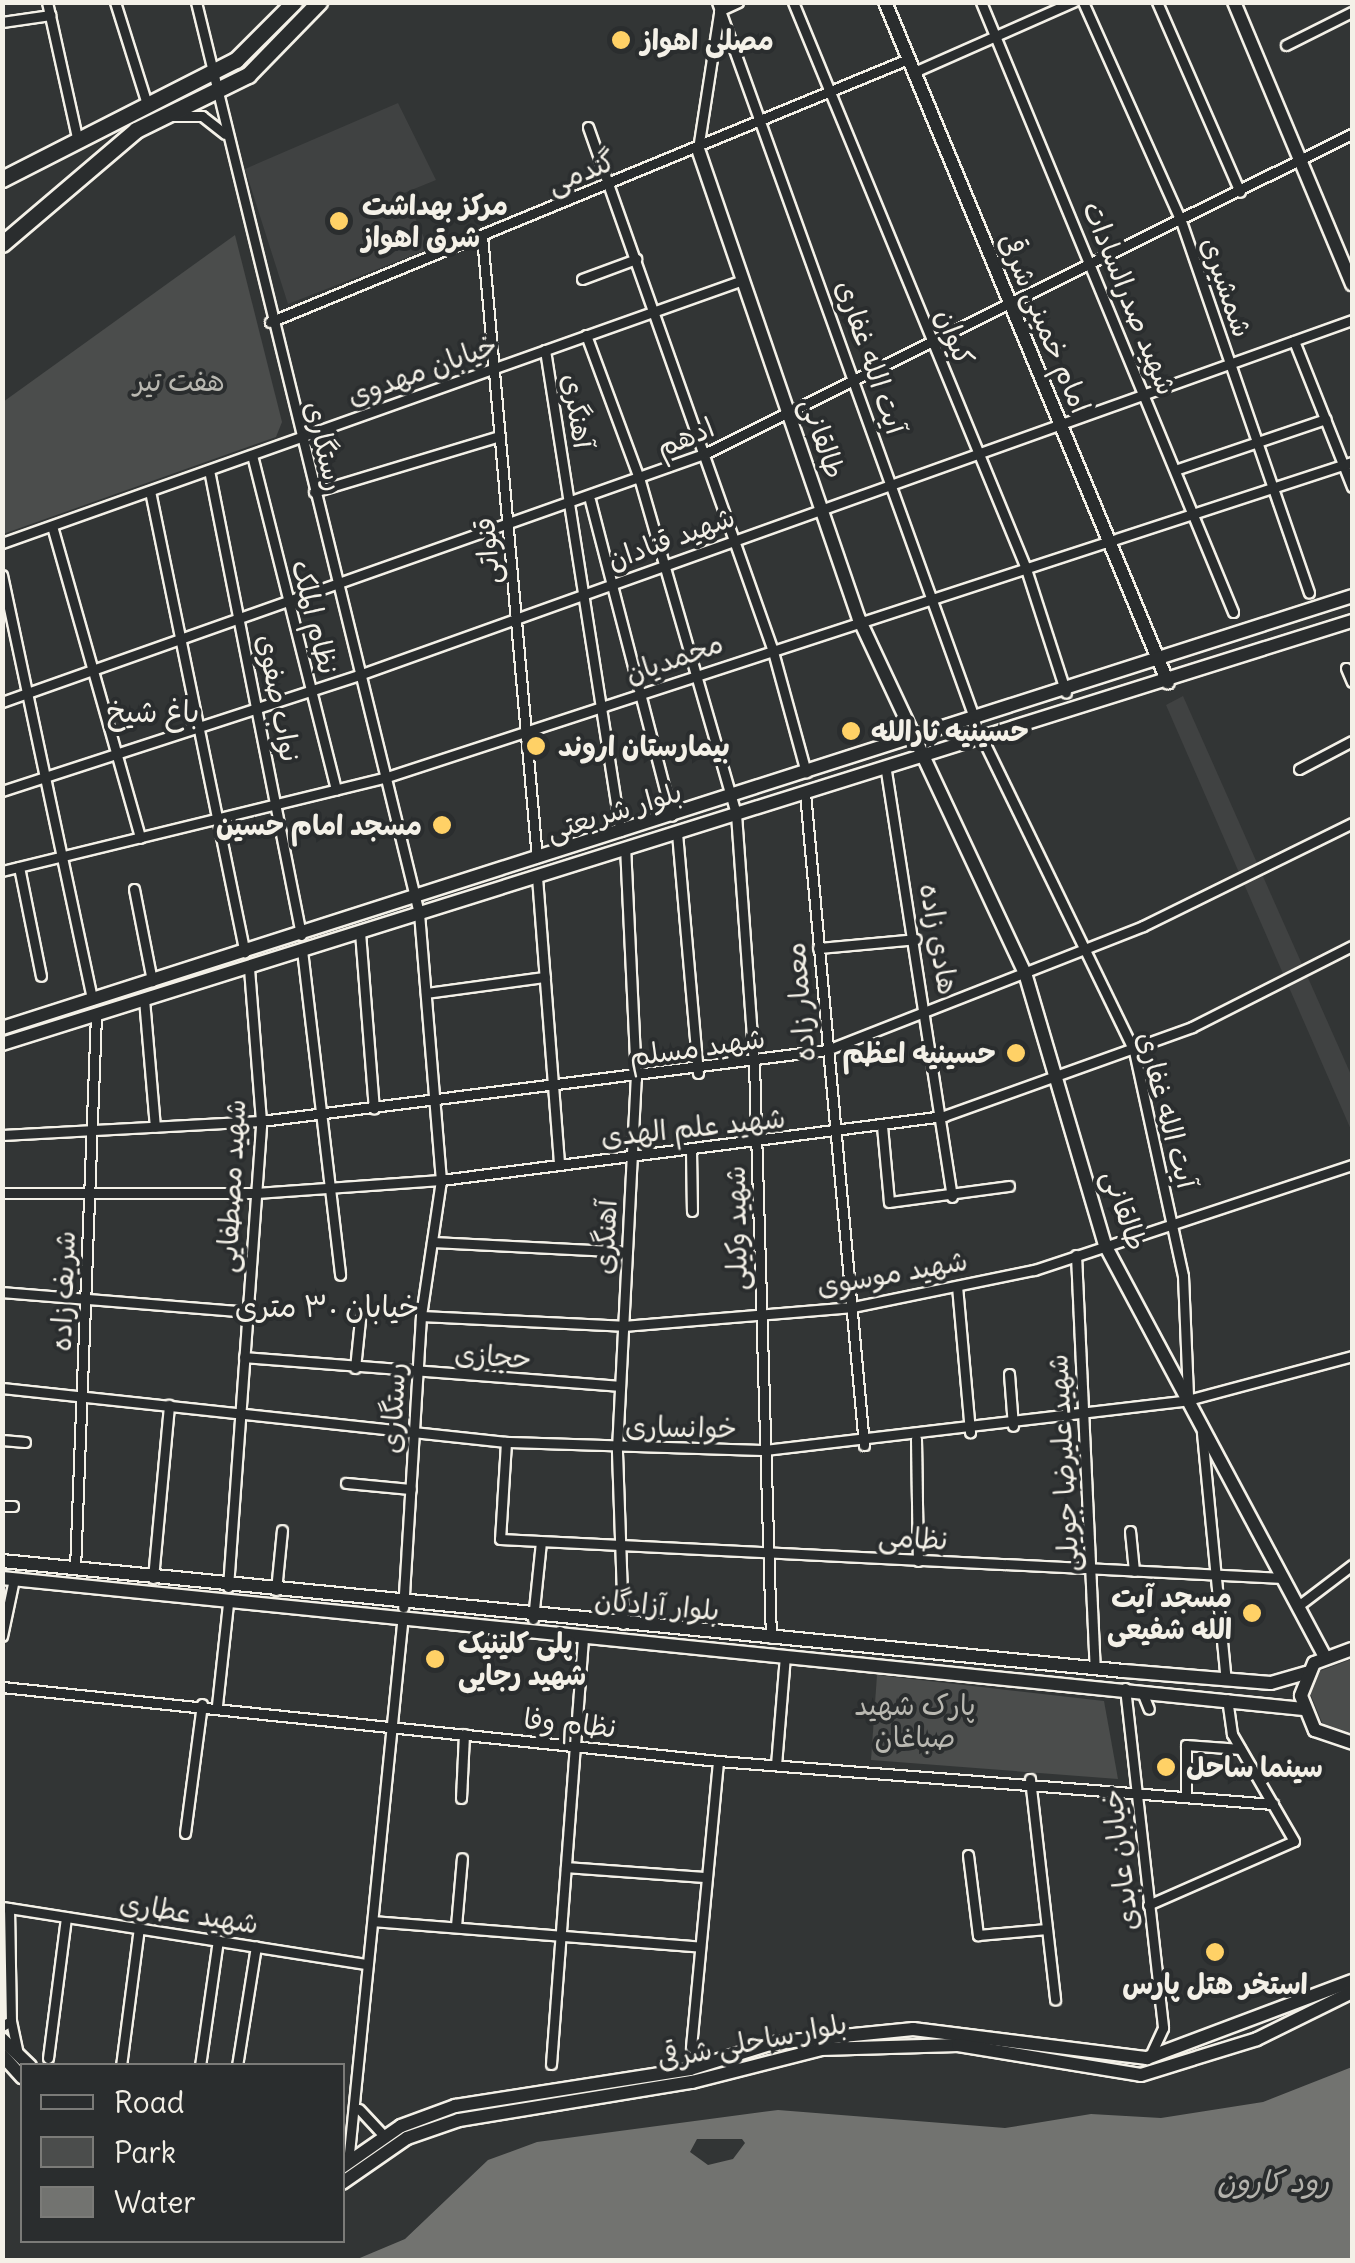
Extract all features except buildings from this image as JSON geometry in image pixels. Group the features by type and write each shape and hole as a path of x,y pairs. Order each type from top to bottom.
{"highway":[{"path":"2,179 146,100 214,73 271,28 294,2"},
{"path":"2,244 158,116 218,92 285,42 320,2"},
{"path":"271,28 285,42"}],"main road":[{"name":"امام خمینی شرقی","path":"885,2 1168,682"},
{"path":"1234,2 1303,158 1352,284"},
{"name":"طالقانی","path":"698,148 859,619 922,763 1026,973 1106,1245 1324,1655"},
{"name":"بلوار شریعتی","path":"675,826 806,774 1066,693 1352,596"},
{"name":"بلوار شریعتی","path":"2,1044 152,981 537,861 736,814 922,763 1352,621"},
{"name":"بلوار شریعتی","path":"2,1028 144,1000 537,877 623,842"},
{"name":"بلوار آزادگان","path":"2,1562 403,1607 1095,1669 1272,1683 1307,1672"},
{"name":"بلوار آزادگان","path":"8,1579 402,1624 1226,1696 1303,1708"},
{"path":"186,1598 188,1582"},
{"path":"1352,1649 1324,1655 1307,1672 1303,1708 1325,1737 1352,1743"},
{"name":"بلوار ساحلی شرقی","path":"345,2165 384,2136 455,2106 701,2072 773,2043 868,2029 961,2032 1147,2058 1194,2044 1352,1980"},
{"name":"بلوار ساحلی شرقی","path":"345,2181 441,2125 873,2042 958,2045 1141,2075 1258,2039 1352,1992"},
{"path":"2,2039 28,2063"},
{"path":"2,2055 20,2076"}],"street":[{"path":"48,2 77,137"},
{"path":"115,2 146,100"},
{"name":"رستگاری","path":"196,2 270,322 420,914 441,1180 421,1316 403,1607"},
{"path":"698,148 718,6 738,2"},
{"name":"کیوان","path":"793,2 1024,566 1066,693"},
{"name":"شهید صدرالسادات","path":"981,2 1233,612"},
{"name":"گندمی","path":"270,322 830,92 995,36 1073,2"},
{"name":"شمشیری","path":"1083,2 1181,221 1309,593"},
{"path":"1157,2 1240,192"},
{"name":"آیت الله غفاری","path":"718,6 857,380 928,597 975,720"},
{"path":"1286,44 1352,12"},
{"path":"2,22 50,15"},
{"path":"158,116 202,116 226,136"},
{"path":"588,127 772,648 806,774"},
{"name":"ادهم","path":"2,702 571,507 704,454 1352,134"},
{"name":"قنواتی","path":"482,236 537,861"},
{"path":"582,280 636,259"},
{"name":"خیابان مهدوی","path":"2,544 743,280"},
{"name":"شهید قنادان","path":"2,791 359,674 1352,320"},
{"path":"586,336 640,480 734,800"},
{"path":"1294,341 1348,463 1352,487"},
{"name":"آهنگری","path":"545,350 623,842 636,1079 617,1450 623,1627"},
{"path":"1176,470 1326,419"},
{"path":"314,492 500,436"},
{"name":"نظام الملک","path":"252,454 336,790"},
{"name":"محمدیان","path":"2,871 384,778 859,619 1348,463"},
{"name":"نواب صفوی","path":"209,470 301,935"},
{"path":"150,491 245,952"},
{"path":"590,500 644,691 675,826 698,1072"},
{"path":"52,526 140,838"},
{"name":"شریف زاده","path":"2,575 32,692 94,1007 75,1570"},
{"path":"1346,668 1352,682"},
{"path":"1298,769 1352,741"},
{"name":"آیت الله غفاری","path":"984,742 1134,1052 1173,1222 1193,1365 1188,1400"},
{"name":"هادی زاده","path":"886,771 930,1012 952,1197"},
{"name":"معمار زاده","path":"804,793 864,1446"},
{"name":"شهید وکیلی","path":"734,800 754,1063 771,1640"},
{"name":"شهید مسلم","path":"2,1136 261,1121 698,1072 827,1050 1085,950 1352,823"},
{"path":"19,867 42,976"},
{"path":"537,877 559,1163"},
{"path":"134,889 152,981"},
{"path":"360,932 374,1108"},
{"path":"818,948 916,940"},
{"name":"شهید علم الهدی","path":"2,1193 256,1193 441,1180 559,1163 757,1144 944,1116 1059,1082 1192,1028 1352,946"},
{"path":"302,950 340,1275"},
{"name":"شهید مصطفایی","path":"228,1587 261,1121 249,967"},
{"path":"426,992 545,978"},
{"path":"144,1000 155,1127"},
{"path":"882,1126 889,1202 952,1197 1009,1186"},
{"path":"691,1150 692,1211"},
{"name":"شهید موسوی","path":"421,1316 622,1326 853,1307 957,1286 1076,1255 1352,1165"},
{"path":"432,1242 627,1252"},
{"name":"شهید علیرضا جویلی","path":"1076,1255 1095,1669"},
{"path":"957,1286 970,1432"},
{"path":"2,1292 248,1312"},
{"path":"355,1368 360,1320"},
{"name":"خوانساری","path":"2,1388 506,1442 617,1450 765,1450 864,1446 1188,1400 1352,1356"},
{"name":"حجازی","path":"244,1357 418,1374 620,1386"},
{"path":"1010,1374 1013,1426"},
{"path":"153,1578 169,1406"},
{"path":"1202,1426 1226,1680"},
{"path":"916,1439 918,1561"},
{"path":"2,1440 24,1442"},
{"name":"نظامی","path":"506,1442 500,1539 1283,1578"},
{"path":"346,1483 411,1489"},
{"path":"276,1592 282,1530"},
{"path":"1130,1531 1134,1571"},
{"path":"532,1619 540,1542"},
{"path":"1298,1606 1352,1565"},
{"path":"2,1636 8,1579"},
{"path":"216,1705 228,1603"},
{"path":"345,2165 358,2106 402,1624"},
{"path":"551,2064 584,1640"},
{"path":"776,1765 785,1656"},
{"name":"نظام وفا","path":"2,1687 216,1705 718,1761 1030,1780 1273,1804"},
{"name":"خیابان عابدی","path":"1125,1688 1163,2028"},
{"path":"1141,1689 1149,1708"},
{"path":"1148,1905 1294,1841 1240,1749 1226,1696"},
{"path":"185,1832 202,1704"},
{"path":"461,1798 464,1734"},
{"path":"1186,1796 1186,1745 1240,1749"},
{"path":"691,2047 718,1761"},
{"path":"1030,1780 1055,2000"},
{"path":"968,1855 978,1935 1047,1929"},
{"path":"456,1926 462,1858"},
{"path":"566,1867 707,1877"},
{"path":"6,1908 7,2023 17,2050"},
{"name":"شهید عطاری","path":"6,1908 368,1964"},
{"path":"48,2058 66,1917"},
{"path":"373,1920 700,1947"},
{"path":"120,2063 139,1928"},
{"path":"200,2063 218,1940"},
{"path":"237,2063 256,1946"},
{"path":"1147,2058 1163,2028 1194,2044"},
{"path":"358,2106 384,2136"}],"shaded area":[{"name":"مرکز بهداشت شرق اهواز","path":"398,103 436,180 404,193 429,249 288,304 245,169"},
{"path":"1183,696 1352,1077 1352,1132 1166,705"}],"green space":[{"name":"هفت تیر","path":"235,235 282,422 276,437 3,534 3,402"},
{"path":"1352,1659 1352,1733 1346,1734 1323,1725 1310,1693 1320,1671"},
{"name":"پارک شهید صباغان","path":"877,1675 1104,1701 1118,1779 871,1760"}],"water":[{"name":"رود کارون","path":"1352,2067 1352,2260 355,2260 405,2239 488,2160 537,2142 778,2110 1005,2128 1091,2114 1161,2118 1263,2102","holes":["697,2139 742,2139 745,2143 733,2159 708,2165 690,2152"]}],"place":[{"name":"مصلی اهواز","path":"621,40"},
{"name":"مرکز بهداشت شرق اهواز","path":"339,221"},
{"name":"حسینیه ثارالله","path":"851,731"},
{"name":"بیمارستان اروند","path":"536,746"},
{"name":"مسجد امام حسین","path":"442,825"},
{"name":"حسینیه اعظم","path":"1016,1053"},
{"name":"مسجد آیت الله شفیعی","path":"1252,1613"},
{"name":"پلی کلینیک شهید رجایی","path":"435,1659"},
{"name":"سینما ساحل","path":"1166,1767"},
{"name":"استخر هتل پارس","path":"1215,1952"}],"district":[{"name":"باغ شیخ","path":"153,711"},
{"name":"خیابان ۳۰ متری","path":"327,1306"}]}
